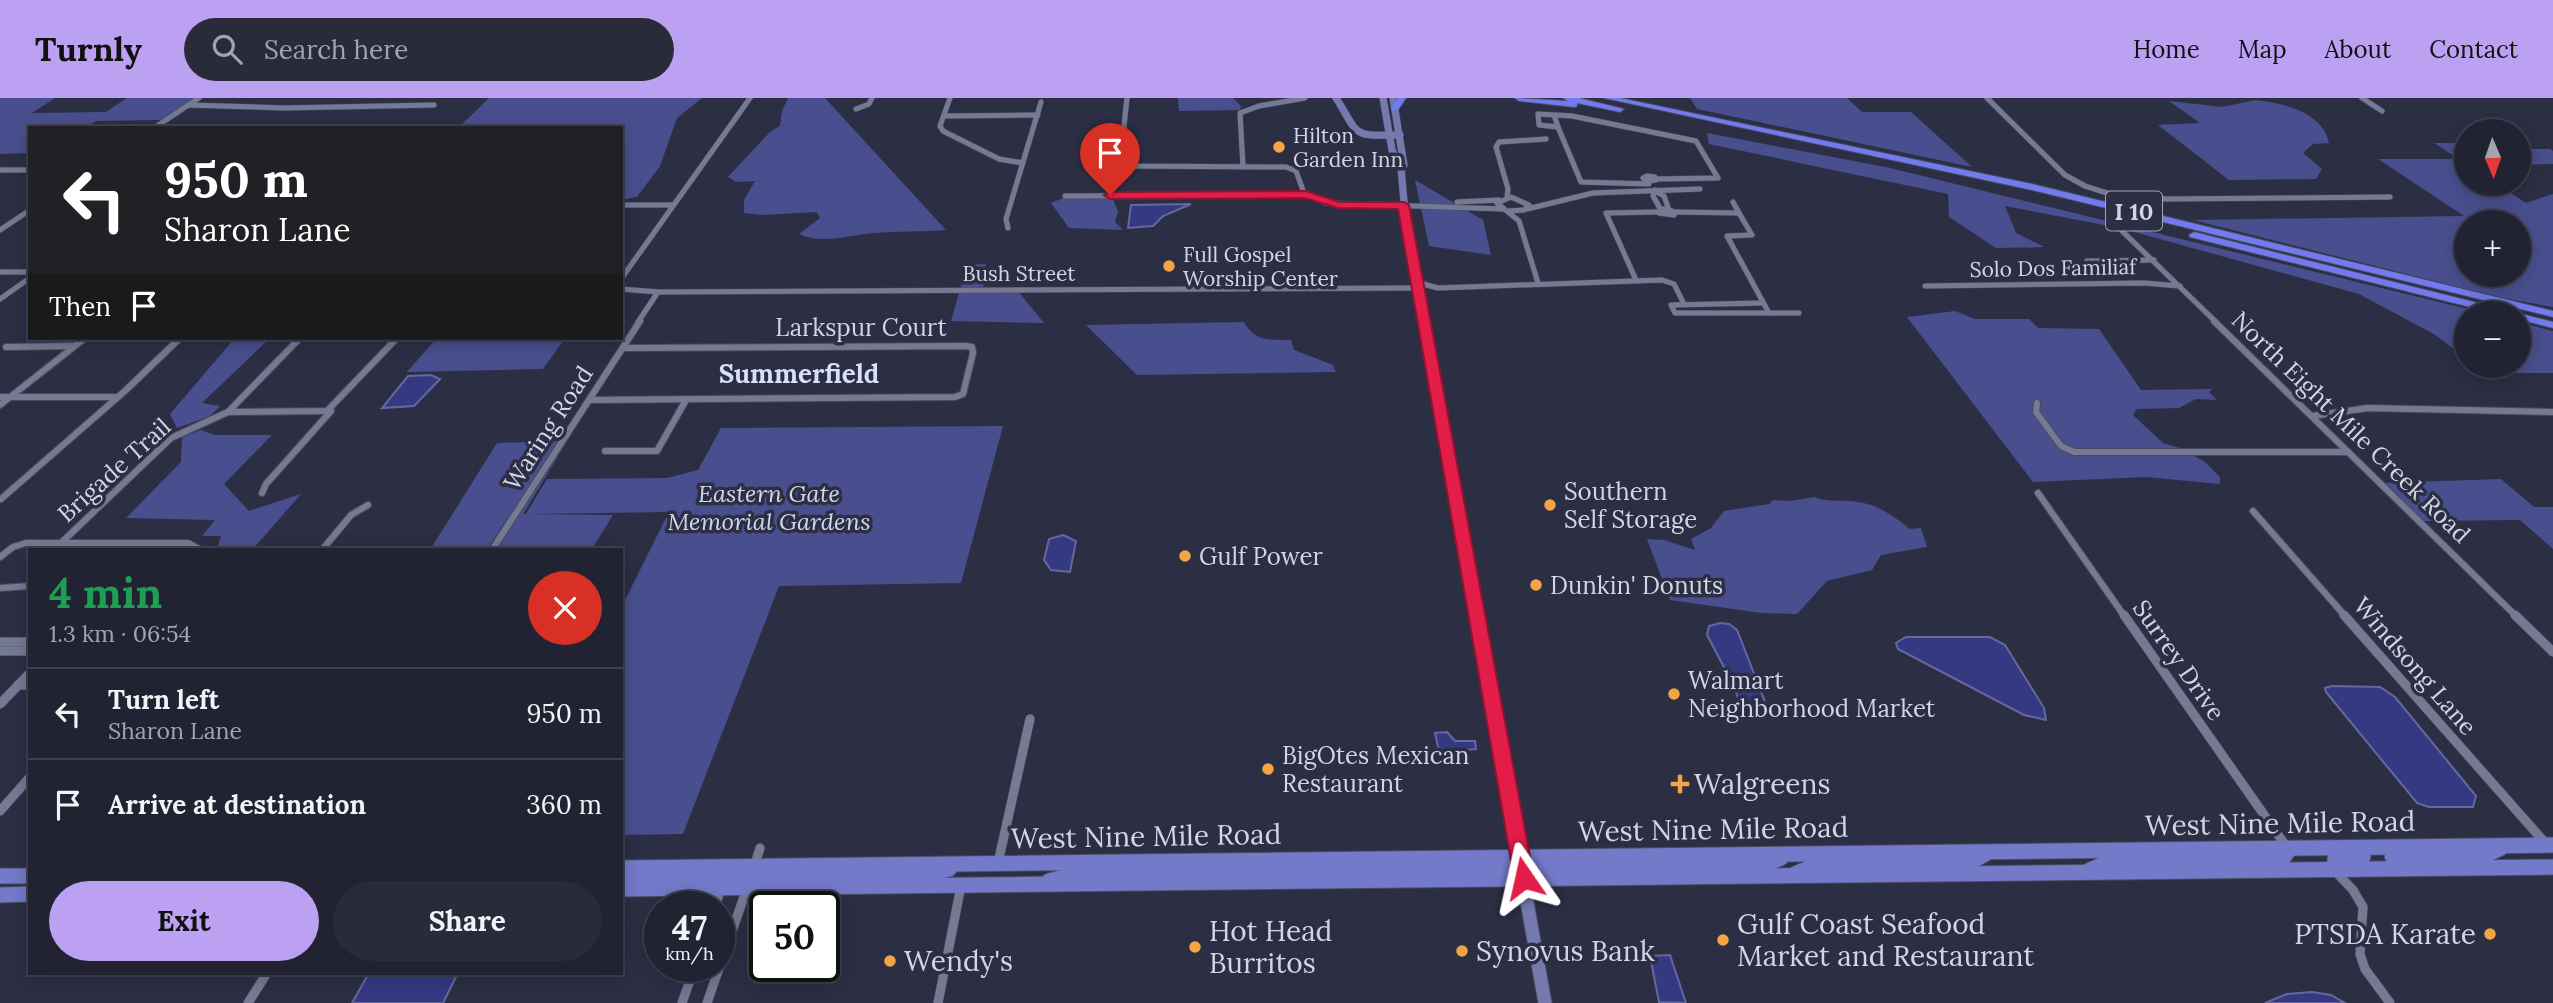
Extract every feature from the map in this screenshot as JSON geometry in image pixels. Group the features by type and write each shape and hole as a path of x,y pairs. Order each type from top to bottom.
{"highway":[{"path":"1395,108 1402,98"},
{"path":"1519,98 1638,113"},
{"name":"I 10","path":"1567,98 2029,195 2457,301"},
{"name":"I 10","path":"1608,98 2032,187 2553,314"},
{"path":"2531,319 2553,325"}],"main road":[{"path":"1336,98 1350,126 1360,132 1388,129"},
{"path":"1383,98 1392,150 1401,168 1404,205 1418,289 1545,1003"},
{"path":"1393,98 1404,165 1401,168"},
{"path":"1347,119 1359,126 1399,133"},
{"name":"West Nine Mile Road","path":"623,889 722,888 750,877 930,874 965,864 998,863 2550,845"},
{"path":"2334,869 2335,859 2486,855 2505,846"},
{"path":"2087,872 2112,861 2270,859 2284,857 2289,849"},
{"path":"1794,875 1796,871 1816,865 1971,862 1989,853"},
{"path":"1524,878 1533,869 1542,867 1764,865 1791,855"},
{"path":"1031,886 1075,874 1497,870 1514,867 1520,858"},
{"name":"West Nine Mile Road","path":"623,868 750,877 961,886 1031,886 2553,867"},
{"path":"623,878 719,877 744,873 750,877"},
{"path":"0,876 28,876"},
{"path":"0,895 28,894"}],"street":[{"path":"157,126 199,98"},
{"path":"623,276 750,98"},
{"path":"856,109 869,104 872,98"},
{"path":"950,98 940,126 943,131 999,159 1023,163"},
{"path":"1126,98 1120,163 1123,165 1293,170 1306,195"},
{"path":"1243,167 1240,113 1259,106 1305,98"},
{"path":"1987,98 2068,177 2088,186 2133,197 2165,199 2390,197"},
{"path":"2362,98 2382,111"},
{"path":"1008,228 1006,219 1041,102"},
{"path":"188,105 285,108 434,105"},
{"path":"1558,127 1539,125 1538,114 1590,119 1696,141 1723,186"},
{"path":"945,116 1038,115"},
{"path":"1554,115 1581,182 1718,178"},
{"path":"1507,198 1508,190 1496,147 1499,142 1563,139"},
{"path":"0,170 28,170"},
{"path":"1652,181 1656,191 1664,196 1671,211"},
{"path":"1418,205 1525,210 1593,193 1700,189"},
{"path":"1508,190 1516,198"},
{"path":"1656,191 1653,196 1660,211"},
{"path":"1065,196 1306,195 1338,205 1418,205 1516,198 1544,205"},
{"path":"1519,221 1529,205 1525,200"},
{"path":"1499,201 1498,205 1519,221 1538,284"},
{"path":"1733,202 1752,235 1727,236 1769,313"},
{"path":"623,205 673,205"},
{"path":"0,230 28,211"},
{"path":"1636,280 1606,213 1739,212"},
{"name":"North Eight Mile Creek Road","path":"2121,230 2553,652"},
{"path":"2087,261 2154,260"},
{"path":"623,264 631,264"},
{"path":"0,272 28,272"},
{"path":"0,299 28,279"},
{"path":"1418,289 1608,284 1636,280 1671,282 1684,302"},
{"name":"Solo Dos Familiaf","path":"1925,286 2144,283 2180,286"},
{"path":"1418,289 1438,288"},
{"name":"Bush Street","path":"623,289 658,292 1418,289"},
{"name":"Waring Road","path":"493,548 658,292"},
{"path":"1763,303 1684,302 1671,305 1675,313 1799,313"},
{"path":"0,405 82,340"},
{"path":"1,499 178,340"},
{"path":"229,410 298,340"},
{"path":"262,493 266,484 395,340"},
{"path":"6,346 74,346"},
{"name":"Larkspur Court","path":"590,400 955,397 962,394 973,354 972,347 965,346 624,348"},
{"path":"0,397 117,397"},
{"path":"605,451 657,451 686,400"},
{"path":"2037,403 2036,412 2061,446 2074,452 2348,452"},
{"path":"2312,416 2378,407 2553,412"},
{"path":"229,410 327,411 334,408"},
{"name":"Brigade Trail","path":"61,543 171,438 229,410"},
{"name":"Surrey Drive","path":"2038,493 2289,849"},
{"path":"324,548 351,514 368,505"},
{"name":"Windsong Lane","path":"2253,511 2550,845"},
{"path":"0,557 20,545 61,543 188,543 197,548"},
{"path":"0,588 28,586"},
{"path":"0,642 28,642"},
{"path":"0,651 28,651"},
{"path":"0,704 28,675"},
{"path":"18,685 28,685"},
{"path":"998,863 1030,719"},
{"path":"0,811 28,780"},
{"path":"707,1003 760,848"},
{"path":"2334,869 2353,890 2363,907 2360,954 2365,969 2390,1003"},
{"path":"938,1003 961,886"},
{"path":"248,1003 266,975"},
{"path":"682,1003 689,982"}],"green space":[{"path":"0,98 55,98 32,113 106,112 127,98 196,98 163,120 96,121 88,126 28,126 28,153 0,154"},
{"path":"489,98 702,98 677,118 660,166 637,197 623,200 623,126 460,126"},
{"path":"788,98 825,98 946,230 883,232 818,239 799,234 820,218 817,212 763,215 744,213 744,200 755,181 736,182 728,177 770,132 780,126 782,111"},
{"path":"1178,98 1233,98 1241,106 1240,110 1179,111"},
{"path":"1690,98 1847,98 1862,112 1911,112 1972,167 1697,109"},
{"path":"2256,100 2300,111 2319,124 2329,143 2313,144 2303,153 2322,169 2316,179 2229,180 2158,125 2200,123 2169,101 2222,107"},
{"path":"1707,133 1890,168 2454,306 2454,349 2434,334 2359,294 2120,228 2005,206 2016,233 2044,247 1996,248 1949,217 1948,194 1709,144"},
{"path":"2434,143 2454,143 2454,156"},
{"path":"2531,149 2553,151 2553,164 2531,165"},
{"path":"2378,159 2454,159 2454,196 2515,196 2526,203 2553,194 2553,307 2458,287 2531,287 2531,210 2455,210"},
{"path":"1415,180 1483,220 1491,255 1429,246"},
{"path":"1066,197 1112,197 1118,211 1115,222 1123,230 1069,228 1051,203"},
{"path":"2454,216 2454,286 2193,220"},
{"path":"986,264 983,289 1016,289 1044,323 951,321 967,265"},
{"path":"1955,311 1975,319 2029,319 2038,328 2099,329 2141,390 2212,389 2209,392 2217,400 2196,399 2179,408 2137,409 2133,415 2163,443 2180,448 2205,462 2220,477 2220,484 2146,477 2033,482 1907,317"},
{"path":"1244,322 1258,337 1291,340 1294,350 1333,365 1336,372 1137,375 1086,325"},
{"path":"2531,325 2553,331 2553,373 2531,373"},
{"path":"233,340 268,340 202,403 220,406 210,416 177,428 170,414"},
{"path":"435,340 564,340 543,369 407,372"},
{"name":"Eastern Gate Memorial Gardens","path":"1003,426 961,583 779,586 683,834 623,835 623,604 669,512 526,514 547,479 667,478 698,470 721,428"},
{"path":"201,430 215,435 272,435 224,484 249,511 301,494 254,548 217,548 221,536 202,536 215,520 126,518 181,462 182,437"},
{"path":"568,440 523,514 613,515 593,548 497,548"},
{"path":"560,441 488,548 431,548 497,443"},
{"path":"2501,479 2534,507 2553,507 2553,549 2520,520 2423,521 2384,483"},
{"path":"1814,497 1857,502 1881,509 1910,529 1921,528 1927,547 1881,555 1872,570 1827,581 1797,614 1761,613 1670,600 1647,539 1664,540 1695,550 1691,539 1711,528 1724,511 1769,504 1773,500 1791,501"}],"shaded area":[{"path":"1191,204 1163,216 1153,226 1128,228 1131,205"},
{"path":"431,375 440,379 414,406 382,408 408,376"},
{"path":"1063,535 1076,541 1070,572 1051,570 1044,560 1049,539"},
{"path":"1729,624 1737,630 1767,707 1764,711 1752,713 1741,708 1734,686 1707,635 1709,626"},
{"path":"1906,637 1990,637 2005,645 2044,708 2046,720 2024,715 1898,649 1896,643"},
{"path":"2380,687 2395,697 2476,796 2473,807 2429,807 2417,803 2326,692 2325,688"},
{"path":"1447,732 1455,741 1475,741 1476,749 1439,752 1435,733"},
{"path":"1670,955 1686,1003 1659,1002 1650,956"},
{"path":"368,975 457,975 443,1003 352,1003"},
{"path":"2312,992 2331,995 2345,1003 2265,1003 2287,994"}],"place":[{"name":"Hilton Garden Inn","path":"1279,147"},
{"name":"Full Gospel Worship Center","path":"1169,266"},
{"name":"Southern Self Storage","path":"1550,505"},
{"name":"Gulf Power","path":"1185,556"},
{"name":"Dunkin' Donuts","path":"1536,585"},
{"name":"Walmart Neighborhood Market","path":"1674,694"},
{"name":"BigOtes Mexican Restaurant","path":"1268,769"},
{"name":"Walgreens","path":"1680,784"},
{"name":"PTSDA Karate","path":"2490,934"},
{"name":"Gulf Coast Seafood Market and Restaurant","path":"1723,940"},
{"name":"Hot Head Burritos","path":"1195,947"},
{"name":"Synovus Bank","path":"1462,951"},
{"name":"Wendy's","path":"890,961"}],"district":[{"name":"Summerfield","path":"799,373"}],"route":[{"path":"1110,195 1306,195 1320,202 1338,205 1404,205 1462,544 1524,878"}]}
